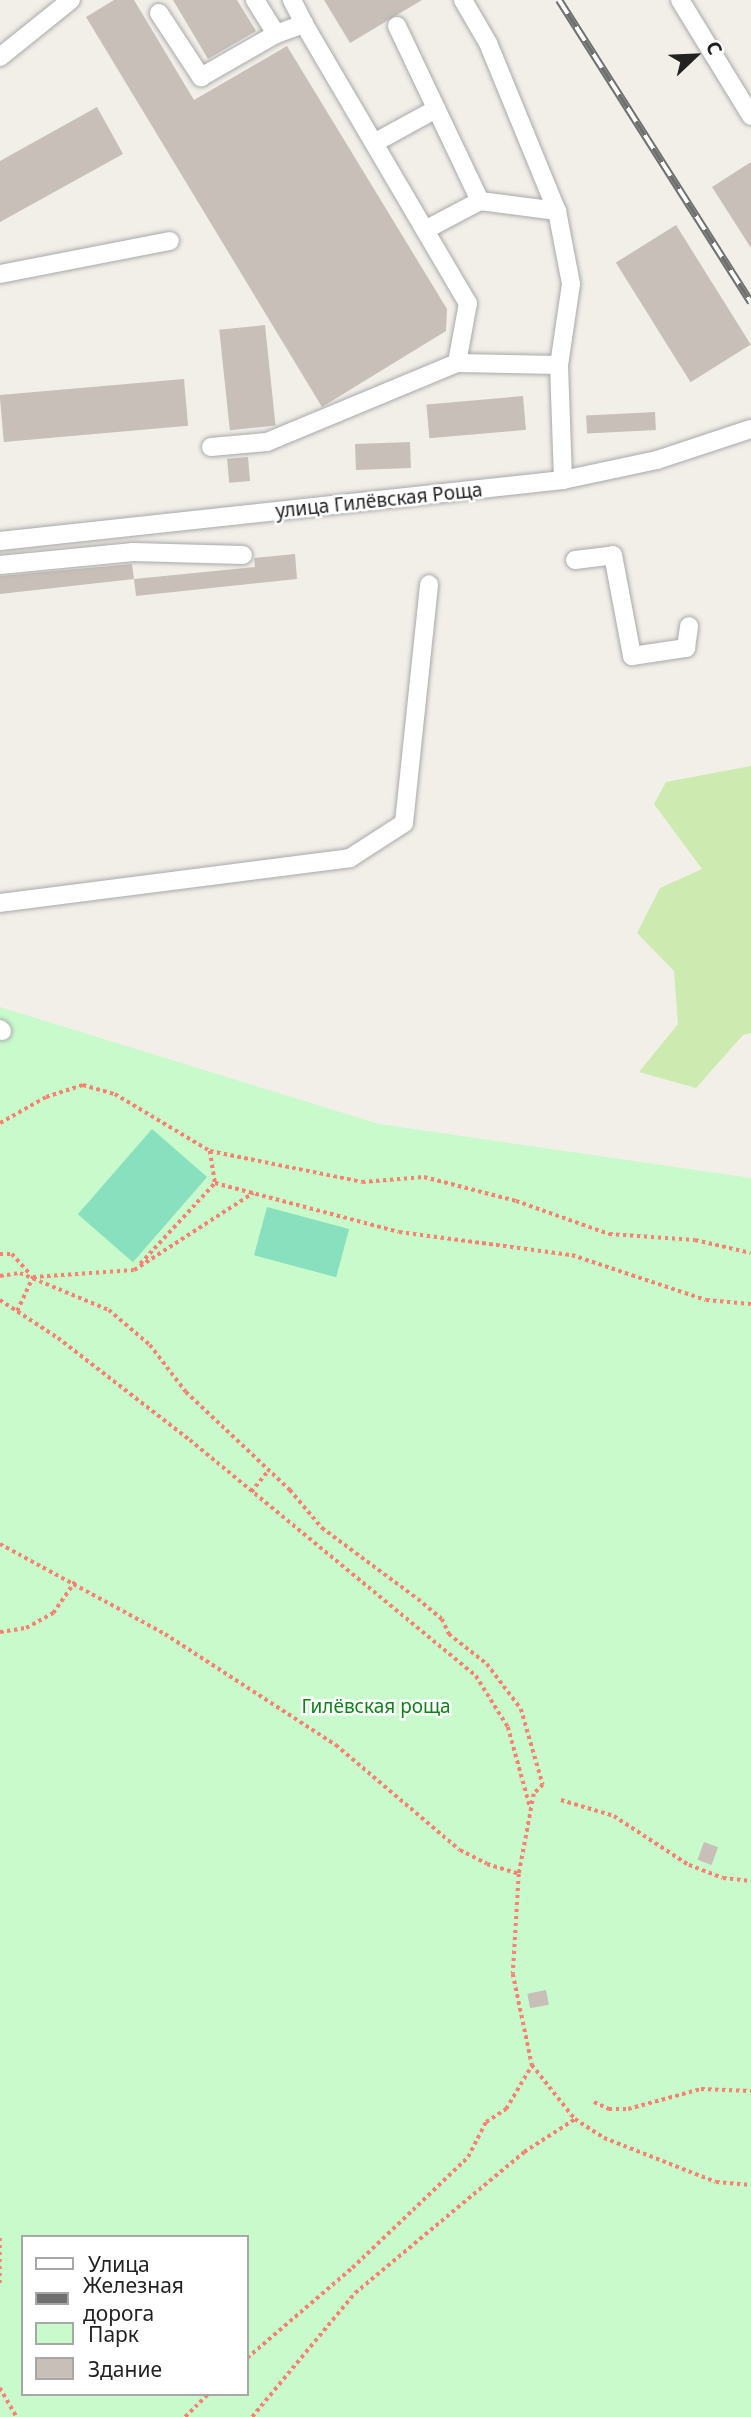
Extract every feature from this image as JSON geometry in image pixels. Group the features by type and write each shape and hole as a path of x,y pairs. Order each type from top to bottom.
{"street":[{"path":"0,57 71,0"},
{"path":"255,0 276,34"},
{"path":"292,0 468,303 457,363"},
{"path":"463,0 488,43 557,211 571,284 559,365 563,480"},
{"path":"680,0 751,116"},
{"path":"159,13 201,77 276,34 304,24"},
{"path":"397,26 480,201"},
{"path":"374,142 436,109"},
{"path":"425,230 480,201 557,211"},
{"path":"0,274 170,241"},
{"path":"211,447 267,442 457,363 559,365"},
{"name":"улица Гилёвская Роща","path":"0,541 563,480 657,460 751,429"},
{"path":"0,565 134,552 243,555"},
{"path":"575,560 613,555 632,656 686,648 689,626"},
{"path":"0,903 350,858 404,823 429,584"}],"path":[{"path":"0,1123 46,1097 83,1085 115,1094 210,1151 362,1182 424,1177 516,1200 609,1234 695,1240 751,1253"},
{"path":"210,1151 215,1183"},
{"path":"215,1183 399,1232 572,1255 706,1300 751,1304"},
{"path":"134,1270 215,1183"},
{"path":"33,1277 134,1270 253,1194"},
{"path":"0,1254 12,1254 33,1277"},
{"path":"0,1276 20,1273 33,1277 109,1310 149,1345 187,1392 267,1472 290,1490 322,1528 418,1599 442,1619 449,1634 487,1664 522,1709 543,1785 534,1794 530,1810 520,1874 513,1974 532,2065 575,2119 604,2138 716,2182 751,2185"},
{"path":"18,1311 33,1277"},
{"path":"0,1300 58,1338 476,1676 508,1727 530,1810"},
{"path":"251,1492 267,1472"},
{"path":"0,1544 75,1582 336,1745 460,1850 487,1864 520,1874"},
{"path":"0,1632 26,1628 53,1613 75,1582"},
{"path":"561,1800 614,1816 689,1865 723,1878 751,1881"},
{"path":"248,2357 352,2268 468,2157 486,2122 506,2109 532,2065"},
{"path":"594,2102 609,2109 628,2109 701,2089 751,2091"},
{"path":"252,2417 355,2293 524,2152 575,2119"},
{"path":"0,2238 0,2285"},
{"path":"0,2388 17,2417"},
{"path":"185,2417 206,2396"}],"green space":[{"path":"751,766 751,1033 743,1035 696,1088 639,1072 678,1024 674,971 637,933 660,888 702,869 654,804 666,782"},
{"name":"Гилёвская роща","path":"0,1007 379,1124 751,1178 751,2417 0,2417"},
{"path":"152,1129 207,1177 133,1262 78,1214"},
{"path":"267,1207 349,1229 336,1277 254,1255"}],"building":[{"path":"114,0 134,0 194,100 287,46 447,309 446,331 322,407 86,17"},
{"path":"173,0 237,0 256,31 208,59"},
{"path":"324,0 422,0 350,43"},
{"path":"97,107 123,154 0,222 0,161"},
{"path":"751,162 751,248 712,187"},
{"path":"676,225 751,345 691,382 616,263"},
{"path":"265,325 276,425 230,430 219,330"},
{"path":"184,379 188,426 4,442 0,395"},
{"path":"523,396 526,430 429,438 426,404"},
{"path":"655,412 656,430 587,434 586,416"},
{"path":"410,442 411,468 356,470 355,444"},
{"path":"248,457 250,481 229,483 227,459"},
{"path":"295,554 297,579 136,596 134,579 255,567 254,558"},
{"path":"132,564 134,579 0,594 0,576"},
{"path":"704,1842 718,1847 712,1865 698,1860"},
{"path":"546,1990 549,2005 530,2008 527,1994"}],"railway":[{"path":"559,0 751,302"}]}
